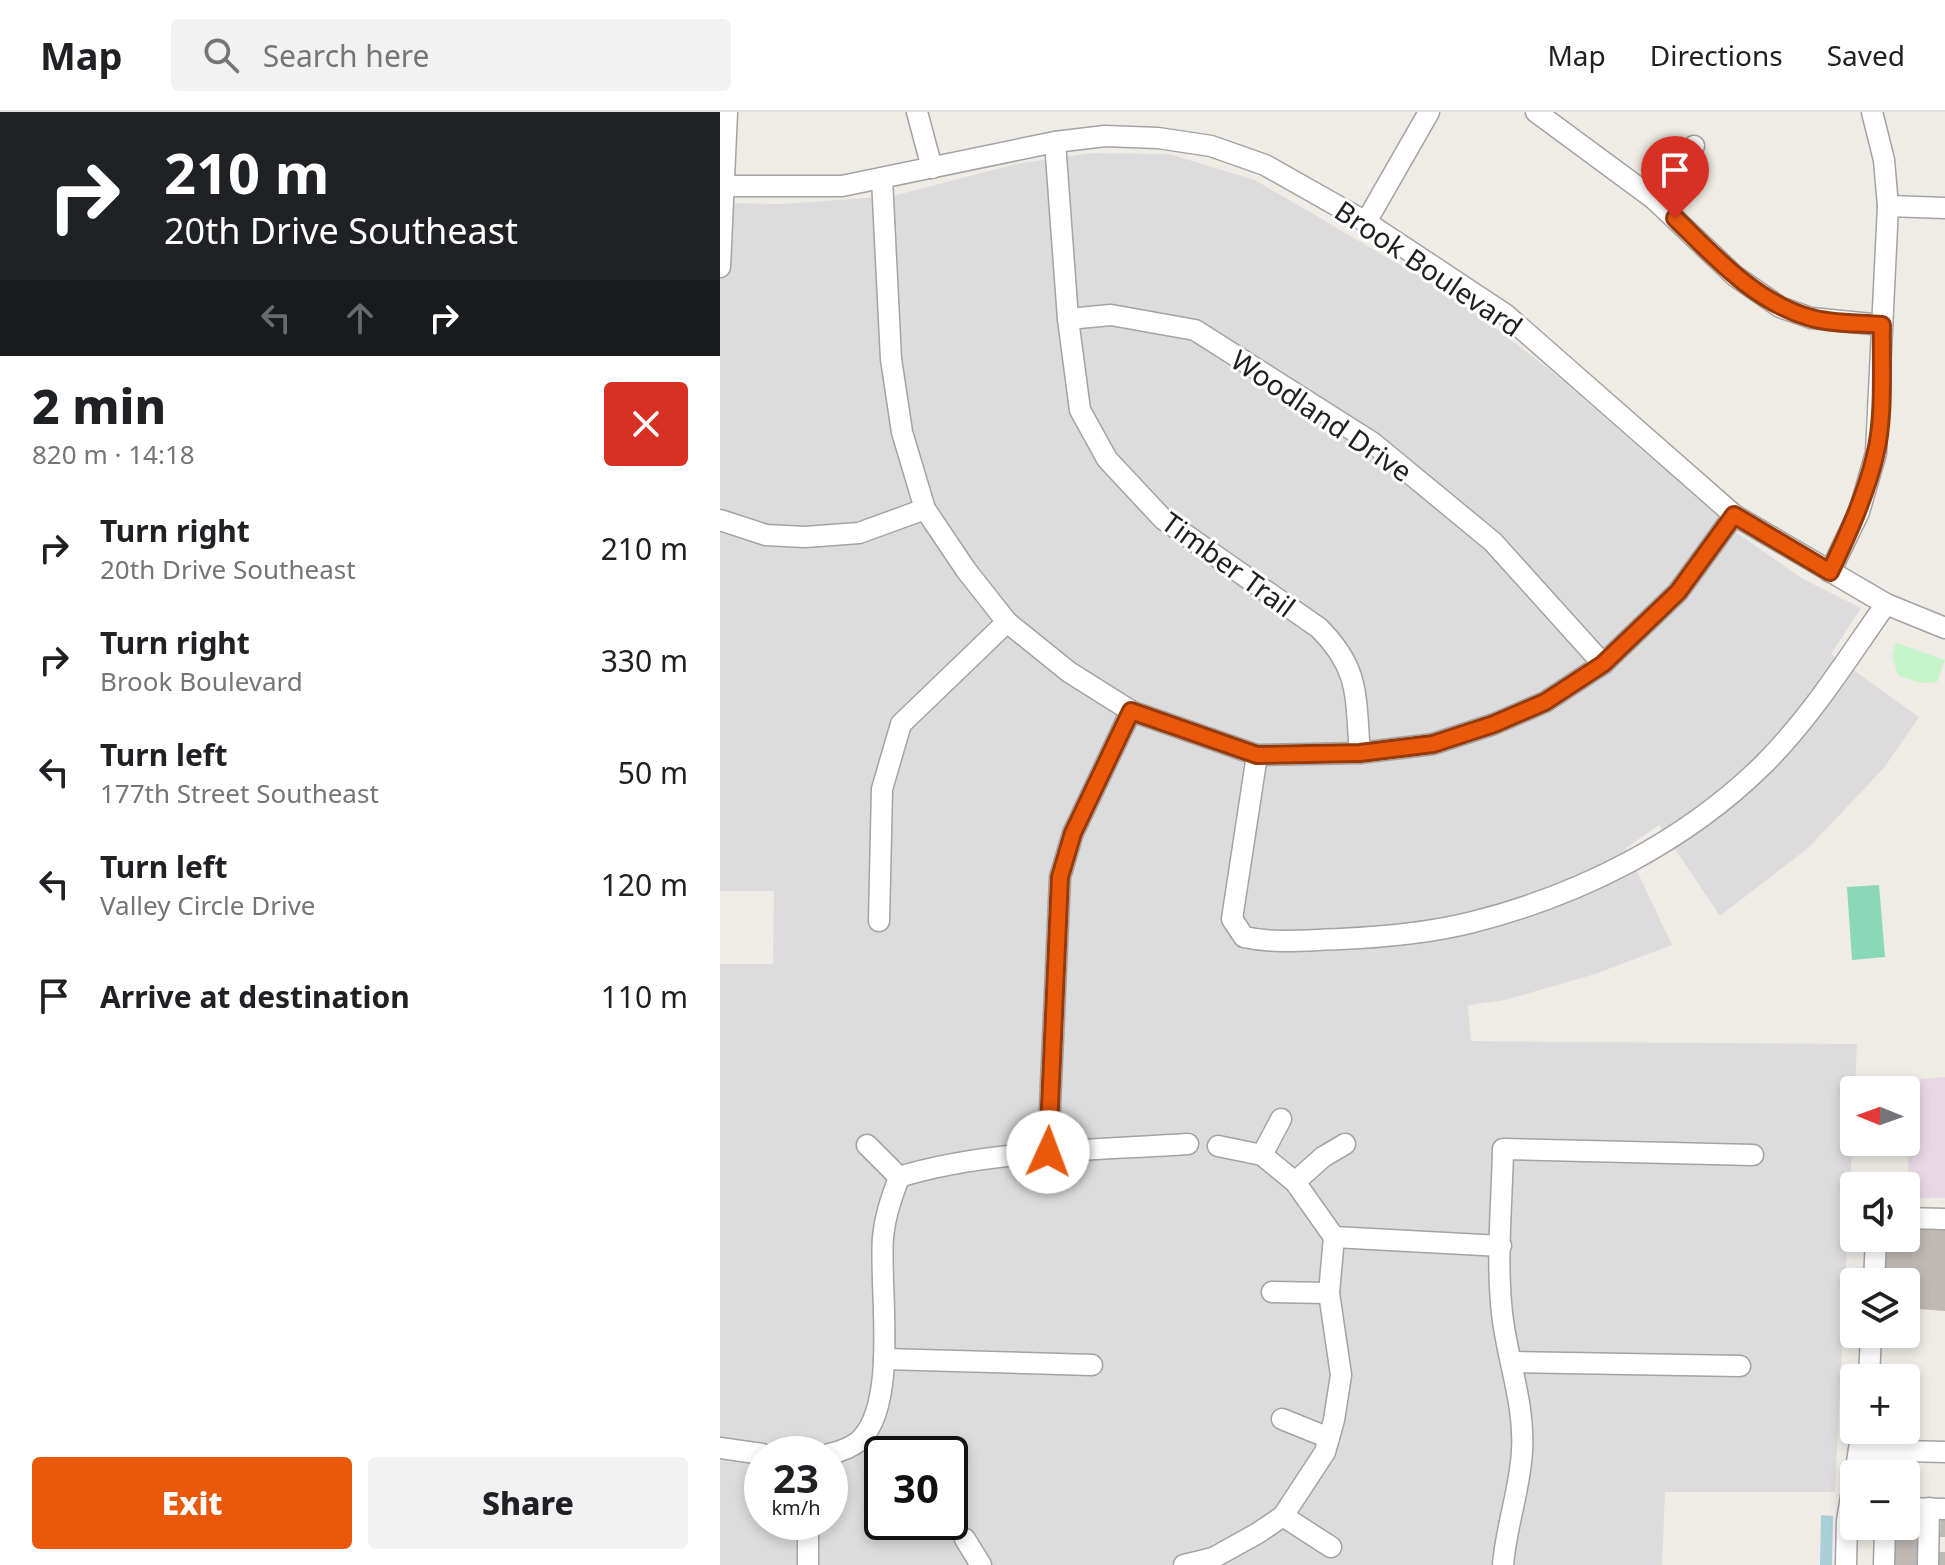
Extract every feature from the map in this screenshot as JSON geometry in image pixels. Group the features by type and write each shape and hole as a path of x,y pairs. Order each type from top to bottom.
{"street":[{"path":"720,267 727,112"},
{"path":"917,112 932,168"},
{"path":"1366,222 1429,112"},
{"path":"1536,112 1654,199 1735,276 1780,307 1811,318 1882,325"},
{"path":"1830,572 1859,512 1876,453 1888,206 1884,160 1872,112"},
{"name":"Brook Boulevard","path":"722,186 842,186 1055,142 1105,136 1158,138 1211,146 1265,165 1366,222 1505,314 1734,515 1886,604 1945,628"},
{"name":"Timber Trail","path":"1055,142 1068,319 1080,410 1107,459 1163,519 1319,628 1338,648 1353,678 1360,753"},
{"path":"1654,199 1694,146"},
{"path":"882,179 891,359 902,432 925,509 966,570 1007,622 1069,672 1131,711 1257,755 1360,753 1433,744 1494,724 1545,702 1603,664 1678,592 1734,515"},
{"path":"1888,206 1945,208"},
{"name":"Woodland Drive","path":"1068,319 1111,315 1195,330 1373,443 1493,542 1603,664"},
{"path":"720,520 766,535 805,537 859,533 925,509"},
{"path":"1257,755 1232,919 1244,937 1269,942 1393,936 1473,923 1558,895 1636,859 1715,807 1764,764 1810,713 1886,604"},
{"path":"879,921 882,789 901,724 1007,622"},
{"path":"1048,1152 1060,877 1073,833 1131,711"},
{"path":"1262,1155 1281,1119"},
{"path":"899,1177 928,1168 1048,1152 1188,1144"},
{"path":"1295,1182 1323,1157 1345,1144"},
{"path":"867,1145 899,1177"},
{"path":"1184,1565 1213,1558 1283,1516 1325,1452 1341,1375 1329,1293 1334,1237 1295,1182 1262,1155 1218,1146"},
{"path":"1503,1565 1523,1451 1521,1409 1502,1314 1503,1149 1753,1155"},
{"path":"848,1445 861,1439 873,1420 884,1359 883,1239 887,1210 899,1177"},
{"path":"1920,1218 1945,1219"},
{"path":"1334,1237 1501,1246"},
{"path":"1272,1292 1329,1293"},
{"path":"884,1359 1092,1365"},
{"path":"1513,1362 1740,1366"},
{"path":"1282,1419 1329,1438"},
{"path":"1888,1444 1945,1452"},
{"path":"720,1448 744,1451"},
{"path":"1928,1565 1937,1544 1937,1508"},
{"path":"1283,1516 1331,1547"},
{"path":"808,1540 808,1565"},
{"path":"966,1540 981,1565"},
{"path":"1846,1565 1847,1540"},
{"path":"1884,1565 1885,1540"}],"shaded area":[{"path":"1092,153 1169,154 1255,180 1456,298 1550,370 1737,533 1803,579 1861,608 1831,654 1919,717 1884,768 1808,848 1720,916 1659,825 1626,848 1672,945 1595,974 1505,1000 1468,1005 1471,1041 1857,1044 1855,1076 1840,1076 1840,1156 1852,1156 1851,1172 1840,1172 1840,1252 1847,1252 1846,1268 1840,1268 1842,1348 1835,1492 1665,1492 1662,1565 1221,1565 1213,1541 1211,1565 720,1565 720,964 773,964 774,891 720,891 720,203 782,204 893,196 1016,164"},
{"path":"1945,1077 1945,1198 1920,1198 1920,1172 1908,1172 1908,1156 1920,1156 1920,1079"}],"green space":[{"path":"1896,643 1945,660 1937,682 1920,683 1898,675 1892,656"},
{"path":"1879,885 1885,957 1852,960 1847,887"}],"water":[{"path":"1821,1515 1833,1516 1832,1565 1820,1565"}],"building":[{"path":"1920,1229 1945,1230 1945,1311 1920,1309 1920,1268 1886,1268 1886,1252 1920,1252"},
{"path":"1941,1513 1945,1513 1945,1537 1940,1537"},
{"path":"1893,1540 1919,1540 1918,1565 1892,1565"},
{"path":"1939,1552 1945,1552 1945,1565 1939,1565"}],"route":[{"path":"1048,1152 1060,877 1073,833 1131,711 1257,755 1360,753 1433,744 1494,724 1545,702 1603,664 1678,592 1734,515 1830,572 1859,512 1876,453 1882,325 1811,318 1780,307 1735,276 1675,218"}]}
